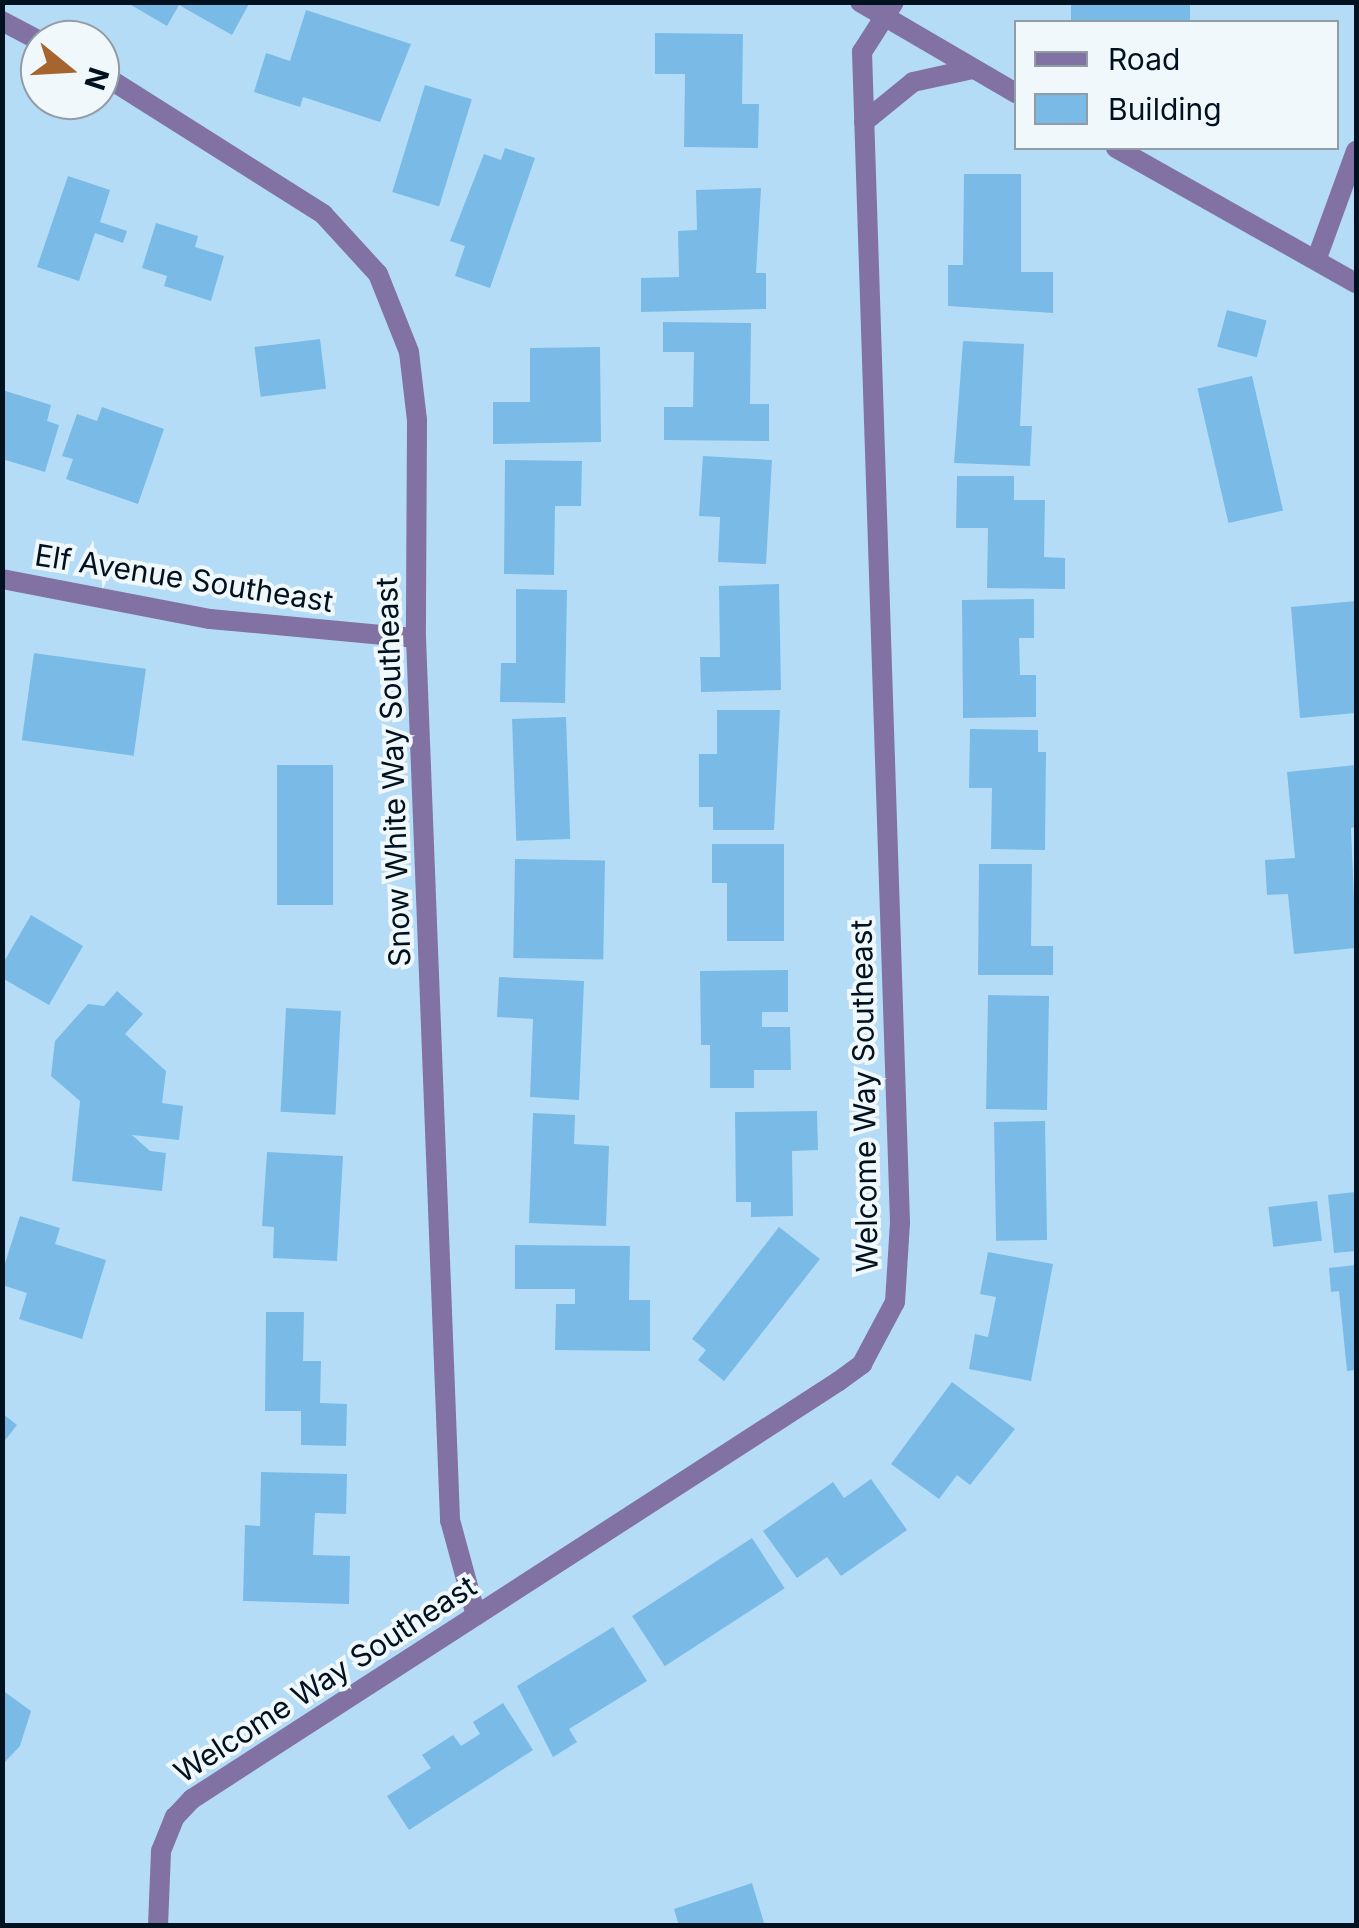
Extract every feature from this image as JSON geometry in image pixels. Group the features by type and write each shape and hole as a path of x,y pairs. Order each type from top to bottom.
{"street":[{"path":"860,2 890,10 972,69 1014,92"},
{"name":"Welcome Way Southeast","path":"158,1926 162,1850 174,1817 192,1799 862,1364 895,1302 900,1222 862,52 890,10"},
{"path":"864,122 913,82 972,69"},
{"name":"Snow White Way Southeast","path":"120,85 296,191 378,274 409,352 417,420 416,638 450,1520 476,1616"},
{"path":"1120,150 1356,282"},
{"path":"1318,258 1356,151"},
{"name":"Elf Avenue Southeast","path":"2,579 210,619 416,638"}],"building":[{"path":"126,2 250,2 232,35 179,5 167,26"},
{"path":"1071,2 1190,2 1190,20 1071,20"},
{"path":"306,10 411,44 380,122 303,97 300,107 254,92 266,53 290,61"},
{"path":"655,33 743,34 742,104 759,104 758,148 684,147 685,74 655,74"},
{"path":"425,85 472,99 439,206 392,192"},
{"path":"505,148 535,158 490,288 455,276 465,246 450,241 484,154 501,160"},
{"path":"964,174 1021,174 1021,272 1053,272 1053,313 948,306 948,265 963,265"},
{"path":"68,176 110,190 100,222 127,231 123,243 95,233 79,281 37,267"},
{"path":"761,188 756,273 766,273 766,309 641,312 641,278 679,277 678,231 697,230 696,190"},
{"path":"156,223 198,236 195,247 224,256 211,301 164,286 167,276 142,268"},
{"path":"1227,310 1267,321 1257,357 1217,347"},
{"path":"663,322 751,323 750,404 769,404 769,441 664,440 664,407 693,407 694,352 663,352"},
{"path":"320,339 326,389 261,397 254,347"},
{"path":"963,341 1024,344 1020,426 1032,426 1030,466 954,463"},
{"path":"600,347 601,442 493,444 493,402 530,402 530,348"},
{"path":"1252,376 1283,510 1228,523 1197,389"},
{"path":"2,390 51,405 47,421 59,425 45,472 2,459"},
{"path":"102,407 164,429 138,504 66,479 73,459 62,456 77,414 97,421"},
{"path":"703,456 772,460 766,564 718,562 720,517 699,516"},
{"path":"505,460 582,461 581,506 555,506 554,575 504,574"},
{"path":"957,476 1014,476 1014,500 1045,500 1044,557 1065,558 1065,589 987,588 988,528 956,528"},
{"path":"779,584 781,690 701,692 700,657 720,657 719,586"},
{"path":"516,589 567,590 565,703 500,702 501,663 516,663"},
{"path":"1034,599 1034,638 1019,638 1020,675 1036,675 1036,717 963,718 962,600"},
{"path":"1356,601 1356,713 1300,718 1291,607"},
{"path":"34,653 146,669 134,756 22,740"},
{"path":"717,710 780,710 774,830 713,830 713,807 699,807 699,754 717,754"},
{"path":"566,717 570,839 516,841 512,719"},
{"path":"970,729 1038,730 1038,752 1046,752 1045,850 991,849 992,788 969,788"},
{"path":"277,765 333,765 333,905 277,905"},
{"path":"1356,765 1356,827 1351,828 1356,948 1294,954 1288,894 1267,895 1265,860 1295,858 1287,772"},
{"path":"712,844 784,844 784,941 727,941 727,883 712,883"},
{"path":"515,859 605,861 603,960 513,958"},
{"path":"979,864 1032,864 1031,946 1053,946 1053,975 978,975"},
{"path":"31,915 83,946 49,1005 2,978 2,965"},
{"path":"788,970 788,1012 762,1012 762,1027 790,1027 791,1070 754,1070 754,1088 710,1088 710,1045 701,1045 700,971"},
{"path":"499,977 584,981 579,1100 530,1097 533,1019 497,1017"},
{"path":"117,991 143,1014 125,1034 166,1071 162,1103 183,1106 179,1140 132,1135 150,1151 166,1153 162,1191 72,1181 80,1101 51,1076 55,1041 88,1004 104,1006"},
{"path":"988,995 1049,996 1047,1110 986,1109"},
{"path":"286,1008 341,1011 335,1115 281,1112"},
{"path":"817,1111 818,1150 792,1151 793,1216 751,1217 751,1202 736,1202 735,1112"},
{"path":"533,1113 575,1115 574,1144 609,1146 606,1226 529,1223"},
{"path":"1045,1121 1047,1240 996,1241 994,1122"},
{"path":"267,1152 343,1156 337,1261 273,1258 274,1227 262,1226"},
{"path":"1356,1192 1356,1251 1334,1253 1328,1195"},
{"path":"1317,1201 1322,1241 1273,1247 1268,1207"},
{"path":"20,1216 60,1228 55,1244 106,1260 82,1339 19,1319 27,1293 2,1285 2,1273"},
{"path":"779,1227 820,1259 724,1381 698,1360 706,1350 692,1339"},
{"path":"515,1245 630,1246 629,1300 650,1300 650,1351 555,1350 556,1304 575,1304 575,1289 515,1289"},
{"path":"988,1252 1053,1264 1031,1381 969,1369 975,1334 988,1337 996,1297 980,1294"},
{"path":"1356,1265 1356,1370 1347,1371 1339,1291 1331,1292 1329,1268"},
{"path":"266,1312 304,1312 303,1361 321,1361 320,1403 347,1404 346,1446 301,1445 301,1411 265,1411"},
{"path":"952,1382 1015,1429 970,1485 957,1475 939,1499 891,1464"},
{"path":"2,1413 17,1425 2,1444"},
{"path":"261,1472 347,1474 346,1514 315,1513 313,1555 350,1556 349,1604 243,1601 245,1525 260,1526"},
{"path":"871,1479 907,1530 841,1576 827,1557 797,1578 763,1531 833,1482 844,1498"},
{"path":"752,1538 785,1588 665,1666 632,1616"},
{"path":"613,1627 647,1681 569,1729 577,1742 553,1757 517,1686"},
{"path":"2,1690 31,1711 20,1746 2,1765"},
{"path":"503,1703 533,1750 409,1830 387,1796 431,1768 422,1755 453,1735 461,1746 480,1734 473,1722"},
{"path":"752,1883 765,1926 679,1926 674,1909"}]}
